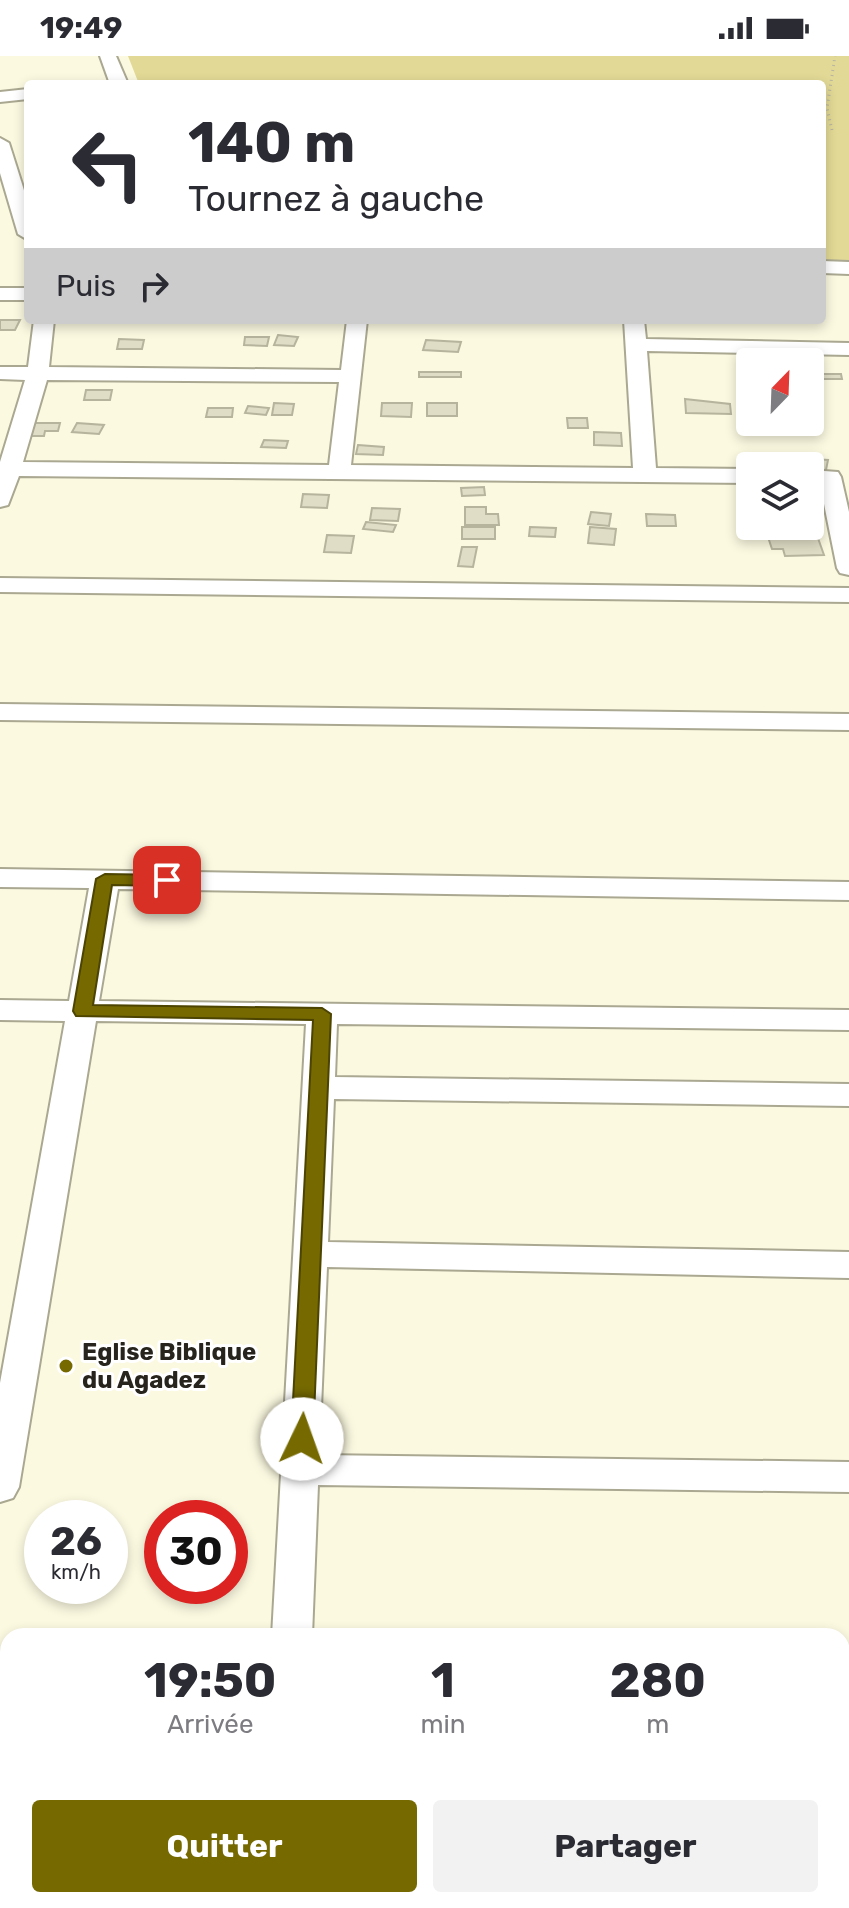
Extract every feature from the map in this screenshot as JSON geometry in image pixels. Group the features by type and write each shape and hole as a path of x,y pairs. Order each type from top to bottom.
{"street":[{"path":"108,56 117,80"},
{"path":"0,97 24,94"},
{"path":"0,214 24,211 1,156"},
{"path":"826,267 849,268"},
{"path":"0,294 24,294"},
{"path":"0,500 5,469 38,373 44,324"},
{"path":"339,472 357,324"},
{"path":"635,324 645,475"},
{"path":"638,345 849,349"},
{"path":"0,373 351,376"},
{"path":"5,469 736,476"},
{"path":"824,477 830,477 849,568"},
{"path":"0,585 849,595"},
{"path":"0,712 849,722"},
{"path":"0,878 849,891"},
{"path":"0,1487 105,879"},
{"path":"0,1010 849,1020"},
{"path":"292,1628 322,1014"},
{"path":"319,1088 849,1095"},
{"path":"311,1254 849,1265"},
{"path":"300,1470 849,1477"}],"path":[{"path":"832,130 827,108 835,56"}],"shaded area":[{"path":"128,56 849,56 849,265 826,264 826,80 137,80"}],"building":[{"path":"0,320 20,320 15,330 0,330"},
{"path":"278,335 298,337 294,346 274,345"},
{"path":"245,337 269,337 267,346 244,345"},
{"path":"119,339 144,340 142,349 117,349"},
{"path":"426,340 461,342 458,352 423,350"},
{"path":"419,372 461,372 461,377 419,377"},
{"path":"824,374 841,374 842,379 824,379"},
{"path":"86,390 112,390 110,400 84,400"},
{"path":"685,399 730,404 731,414 686,413"},
{"path":"274,403 294,404 292,415 272,415"},
{"path":"382,403 412,403 411,417 381,416"},
{"path":"427,403 457,403 457,416 427,416"},
{"path":"248,406 269,408 266,415 245,413"},
{"path":"208,408 233,408 232,417 206,417"},
{"path":"567,418 587,418 588,428 568,428"},
{"path":"33,423 60,423 58,431 31,436"},
{"path":"77,423 104,425 99,434 72,432"},
{"path":"594,432 621,433 622,446 594,445"},
{"path":"264,440 288,441 286,448 261,447"},
{"path":"358,445 384,447 383,455 356,454"},
{"path":"484,487 485,495 462,496 461,488"},
{"path":"303,494 329,495 327,508 301,507"},
{"path":"465,507 486,507 486,514 498,514 499,525 465,525"},
{"path":"372,508 400,509 398,521 370,520"},
{"path":"591,512 611,514 609,526 588,524"},
{"path":"646,514 675,515 676,526 647,526"},
{"path":"366,522 396,525 393,532 363,529"},
{"path":"462,527 495,527 495,539 462,539"},
{"path":"530,527 556,528 555,537 529,536"},
{"path":"590,527 616,529 614,545 588,543"},
{"path":"327,535 354,536 351,553 324,552"},
{"path":"769,540 819,540 824,555 785,556 783,549 772,549"},
{"path":"462,547 477,547 473,567 458,566"}],"place":[{"name":"Eglise Biblique du Agadez","path":"66,1366"}],"route":[{"path":"167,880 105,879 82,1011 322,1014 302,1439"}]}
